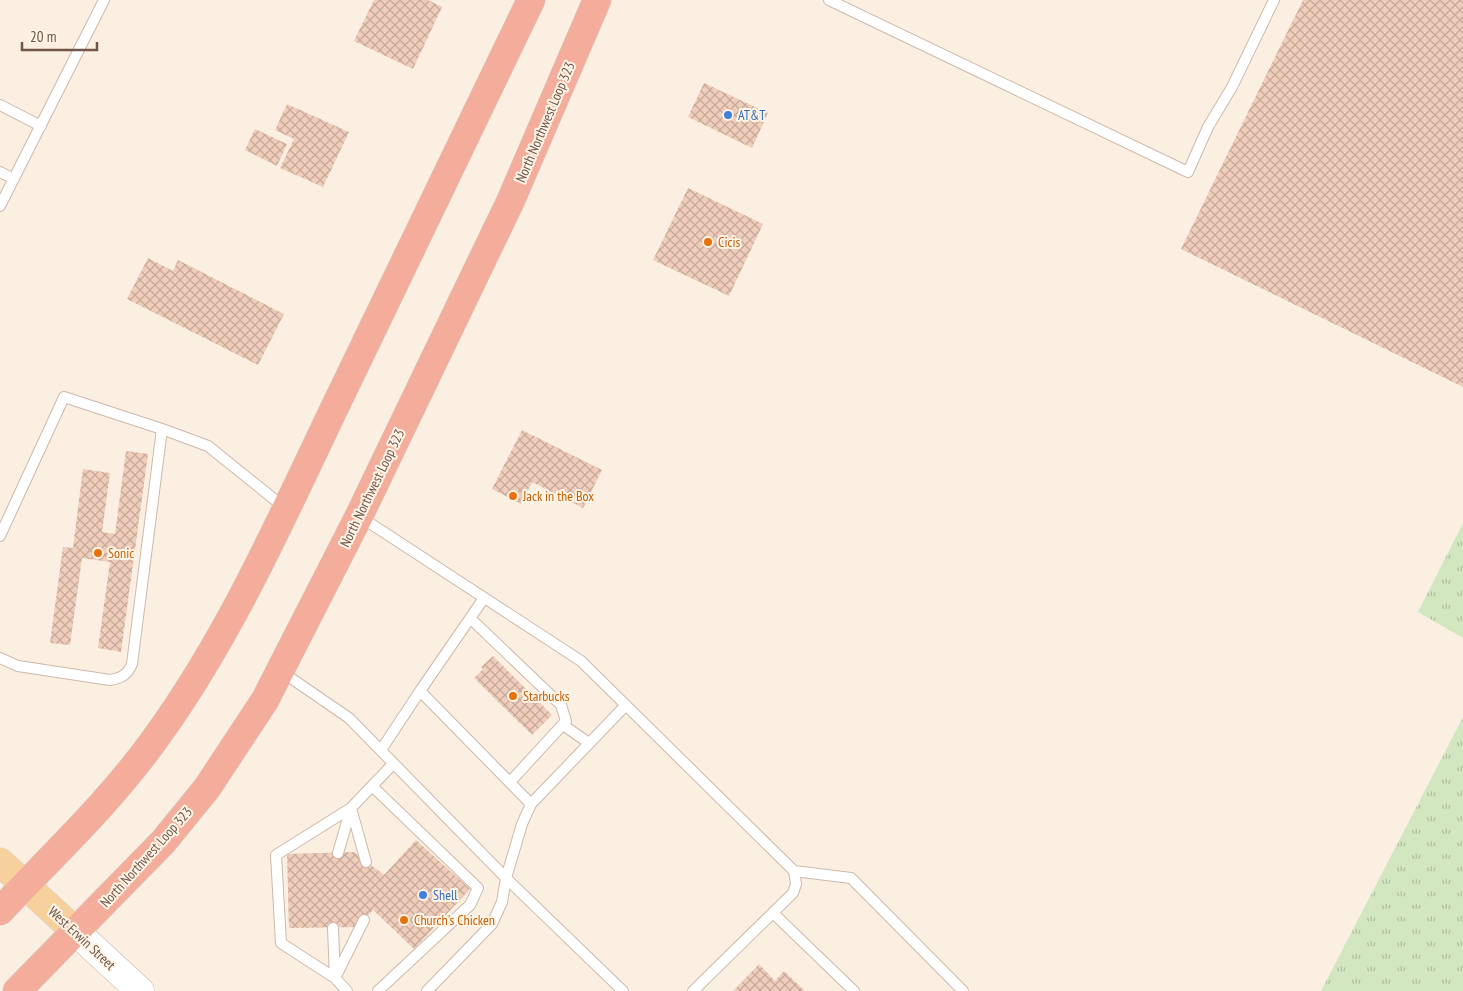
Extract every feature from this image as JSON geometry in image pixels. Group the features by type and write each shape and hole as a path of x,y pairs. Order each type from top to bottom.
{"highway":[{"path":"0,911 95,814 140,760 162,730 228,624 286,509 531,0"},
{"name":"North Northwest Loop 323","path":"17,991 163,842 182,819 207,788 281,671 511,200 597,0"}],"main road":[{"name":"West Erwin Street","path":"0,862 140,991"}],"lane":[{"path":"0,206 104,0"},
{"path":"829,0 1188,172 1208,127 1232,87 1274,0"},
{"path":"0,105 41,126"},
{"path":"0,172 14,179"},
{"path":"0,536 64,398 162,429 208,446 286,509"},
{"path":"0,658 18,666 110,680 128,674 133,654 162,429"},
{"path":"358,516 582,661 794,872 796,884 793,893 693,991"},
{"path":"381,750 484,598"},
{"path":"470,618 561,705 566,721 510,782"},
{"path":"281,671 349,718 506,878 623,991"},
{"path":"420,691 531,804"},
{"path":"427,991 492,924 502,902 506,878 522,824 531,804 626,705"},
{"path":"563,725 589,743"},
{"path":"347,991 335,978 280,943 276,855 350,808 394,764"},
{"path":"372,786 478,888 470,905 378,991"},
{"path":"338,853 350,808"},
{"path":"350,808 366,862"},
{"path":"794,872 851,878 963,991"},
{"path":"773,913 854,991"},
{"path":"335,978 364,920"},
{"path":"332,928 335,978"}],"green space":[{"path":"1463,523 1463,638 1418,612"},
{"path":"1463,717 1463,991 1321,991"}],"building":[{"path":"374,0 428,0 442,7 413,69 354,41"},
{"path":"1303,0 1463,0 1463,387 1181,249"},
{"name":"AT&T","path":"704,83 768,113 752,148 688,117"},
{"path":"287,104 349,132 323,187 280,168 294,139 275,130"},
{"path":"255,129 287,144 277,166 245,150"},
{"name":"Cicis","path":"688,188 763,224 729,296 653,260"},
{"path":"148,258 173,271 178,260 284,314 258,365 127,299"},
{"path":"522,430 602,470 583,508 532,482 521,504 492,489"},
{"name":"Sonic","path":"126,451 148,454 121,652 98,648 110,562 82,558 70,645 50,643 63,547 73,548 83,469 110,473 102,532 115,534"},
{"name":"Starbucks","path":"493,656 552,715 532,735 474,678 483,669 481,667"},
{"path":"416,840 470,889 414,949 373,910 358,927 289,928 287,854 354,852 384,875"},
{"path":"759,964 775,981 784,971 805,991 733,991"}],"place":[{"name":"AT&T","path":"728,115"},
{"name":"Cicis","path":"708,242"},
{"name":"Jack in the Box","path":"513,496"},
{"name":"Sonic","path":"98,553"},
{"name":"Starbucks","path":"513,696"},
{"name":"Shell","path":"423,895"},
{"name":"Church's Chicken","path":"404,920"}]}
